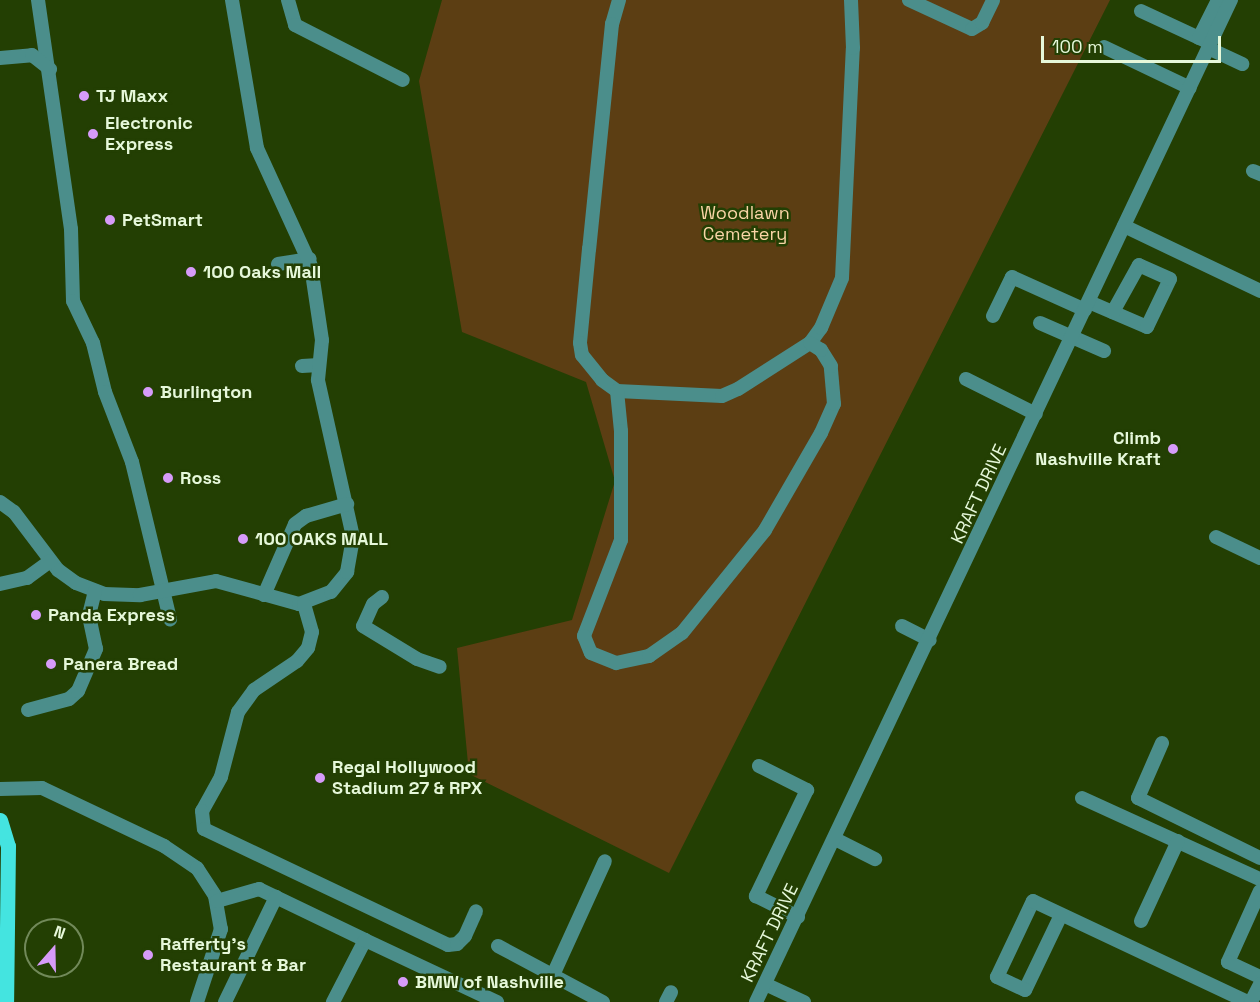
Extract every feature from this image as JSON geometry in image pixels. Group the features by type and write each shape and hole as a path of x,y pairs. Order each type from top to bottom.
{"main road":[{"path":"0,820 8,846 6,1002"}],"street":[{"path":"38,0 50,69 72,240 73,302 93,343 105,392 132,462 170,620"},
{"path":"0,502 14,512 50,561 66,577 95,591 128,596 216,580 264,595 304,604 331,592 349,567 354,537 318,381 322,340 310,259 257,148 232,0"},
{"path":"288,0 295,25 403,80"},
{"path":"619,0 612,24 580,343 590,365 617,391 722,396 738,389 810,343 822,328 842,278 853,69 851,0"},
{"path":"909,0 972,29 982,22 993,0"},
{"path":"1205,43 1218,0"},
{"name":"KRAFT DRIVE","path":"756,1002 930,640 1190,88 1205,43 1231,0"},
{"path":"1141,11 1242,64"},
{"path":"0,52 45,41"},
{"path":"1104,47 1190,88"},
{"path":"0,58 32,55 50,69"},
{"path":"1124,226 1260,291"},
{"path":"278,264 310,259"},
{"path":"993,316 1012,277 1087,306 1113,312 1147,327 1170,279 1139,265 1113,312"},
{"path":"1040,323 1104,351"},
{"path":"617,391 622,533 584,636 591,653 616,663 649,656 682,633 765,530 822,433 834,405 831,366 821,350 810,343"},
{"path":"302,366 319,365"},
{"path":"966,379 1036,414"},
{"path":"264,595 296,524 306,516 347,504"},
{"path":"1216,537 1260,558"},
{"path":"0,584 27,578 50,561"},
{"path":"27,710 69,699 78,691 96,649 89,615 95,591"},
{"path":"382,597 373,604 363,626 417,659 440,667"},
{"path":"304,604 312,632 308,648 297,661 254,690 238,712 221,777 201,811 204,829 448,945 457,944 465,936 476,911"},
{"path":"902,626 930,640"},
{"path":"1162,743 1138,798 1260,858"},
{"path":"759,766 807,790 756,896 798,917"},
{"path":"0,789 42,788 164,846 197,868 217,901 220,940 197,1002"},
{"path":"1082,798 1260,879"},
{"path":"835,839 875,859"},
{"path":"1141,921 1178,841"},
{"path":"553,975 605,861"},
{"path":"217,901 256,888 488,1000"},
{"path":"1260,891 1254,921 1228,962 1260,977"},
{"path":"225,1002 276,897"},
{"path":"1061,915 1026,990 997,977 1033,901 1061,915 1214,996 1255,995"},
{"path":"333,1002 365,939"},
{"path":"498,946 603,1002"},
{"path":"765,984 804,1002"}],"green space":[{"name":"Woodlawn Cemetery","path":"442,0 1110,0 669,873 469,774 457,648 572,620 615,481 586,382 462,332 419,81"}],"place":[{"name":"TJ Maxx","path":"84,96"},
{"name":"Electronic Express","path":"93,134"},
{"name":"PetSmart","path":"110,220"},
{"name":"100 Oaks Mall","path":"191,272"},
{"name":"Burlington","path":"148,392"},
{"name":"Climb Nashville Kraft","path":"1173,449"},
{"name":"Ross","path":"168,478"},
{"name":"100 OAKS MALL","path":"243,539"},
{"name":"Panda Express","path":"36,615"},
{"name":"Panera Bread","path":"51,664"},
{"name":"Regal Hollywood Stadium 27 & RPX","path":"320,778"},
{"name":"Rafferty's Restaurant & Bar","path":"148,955"},
{"name":"BMW of Nashville","path":"403,982"}]}
